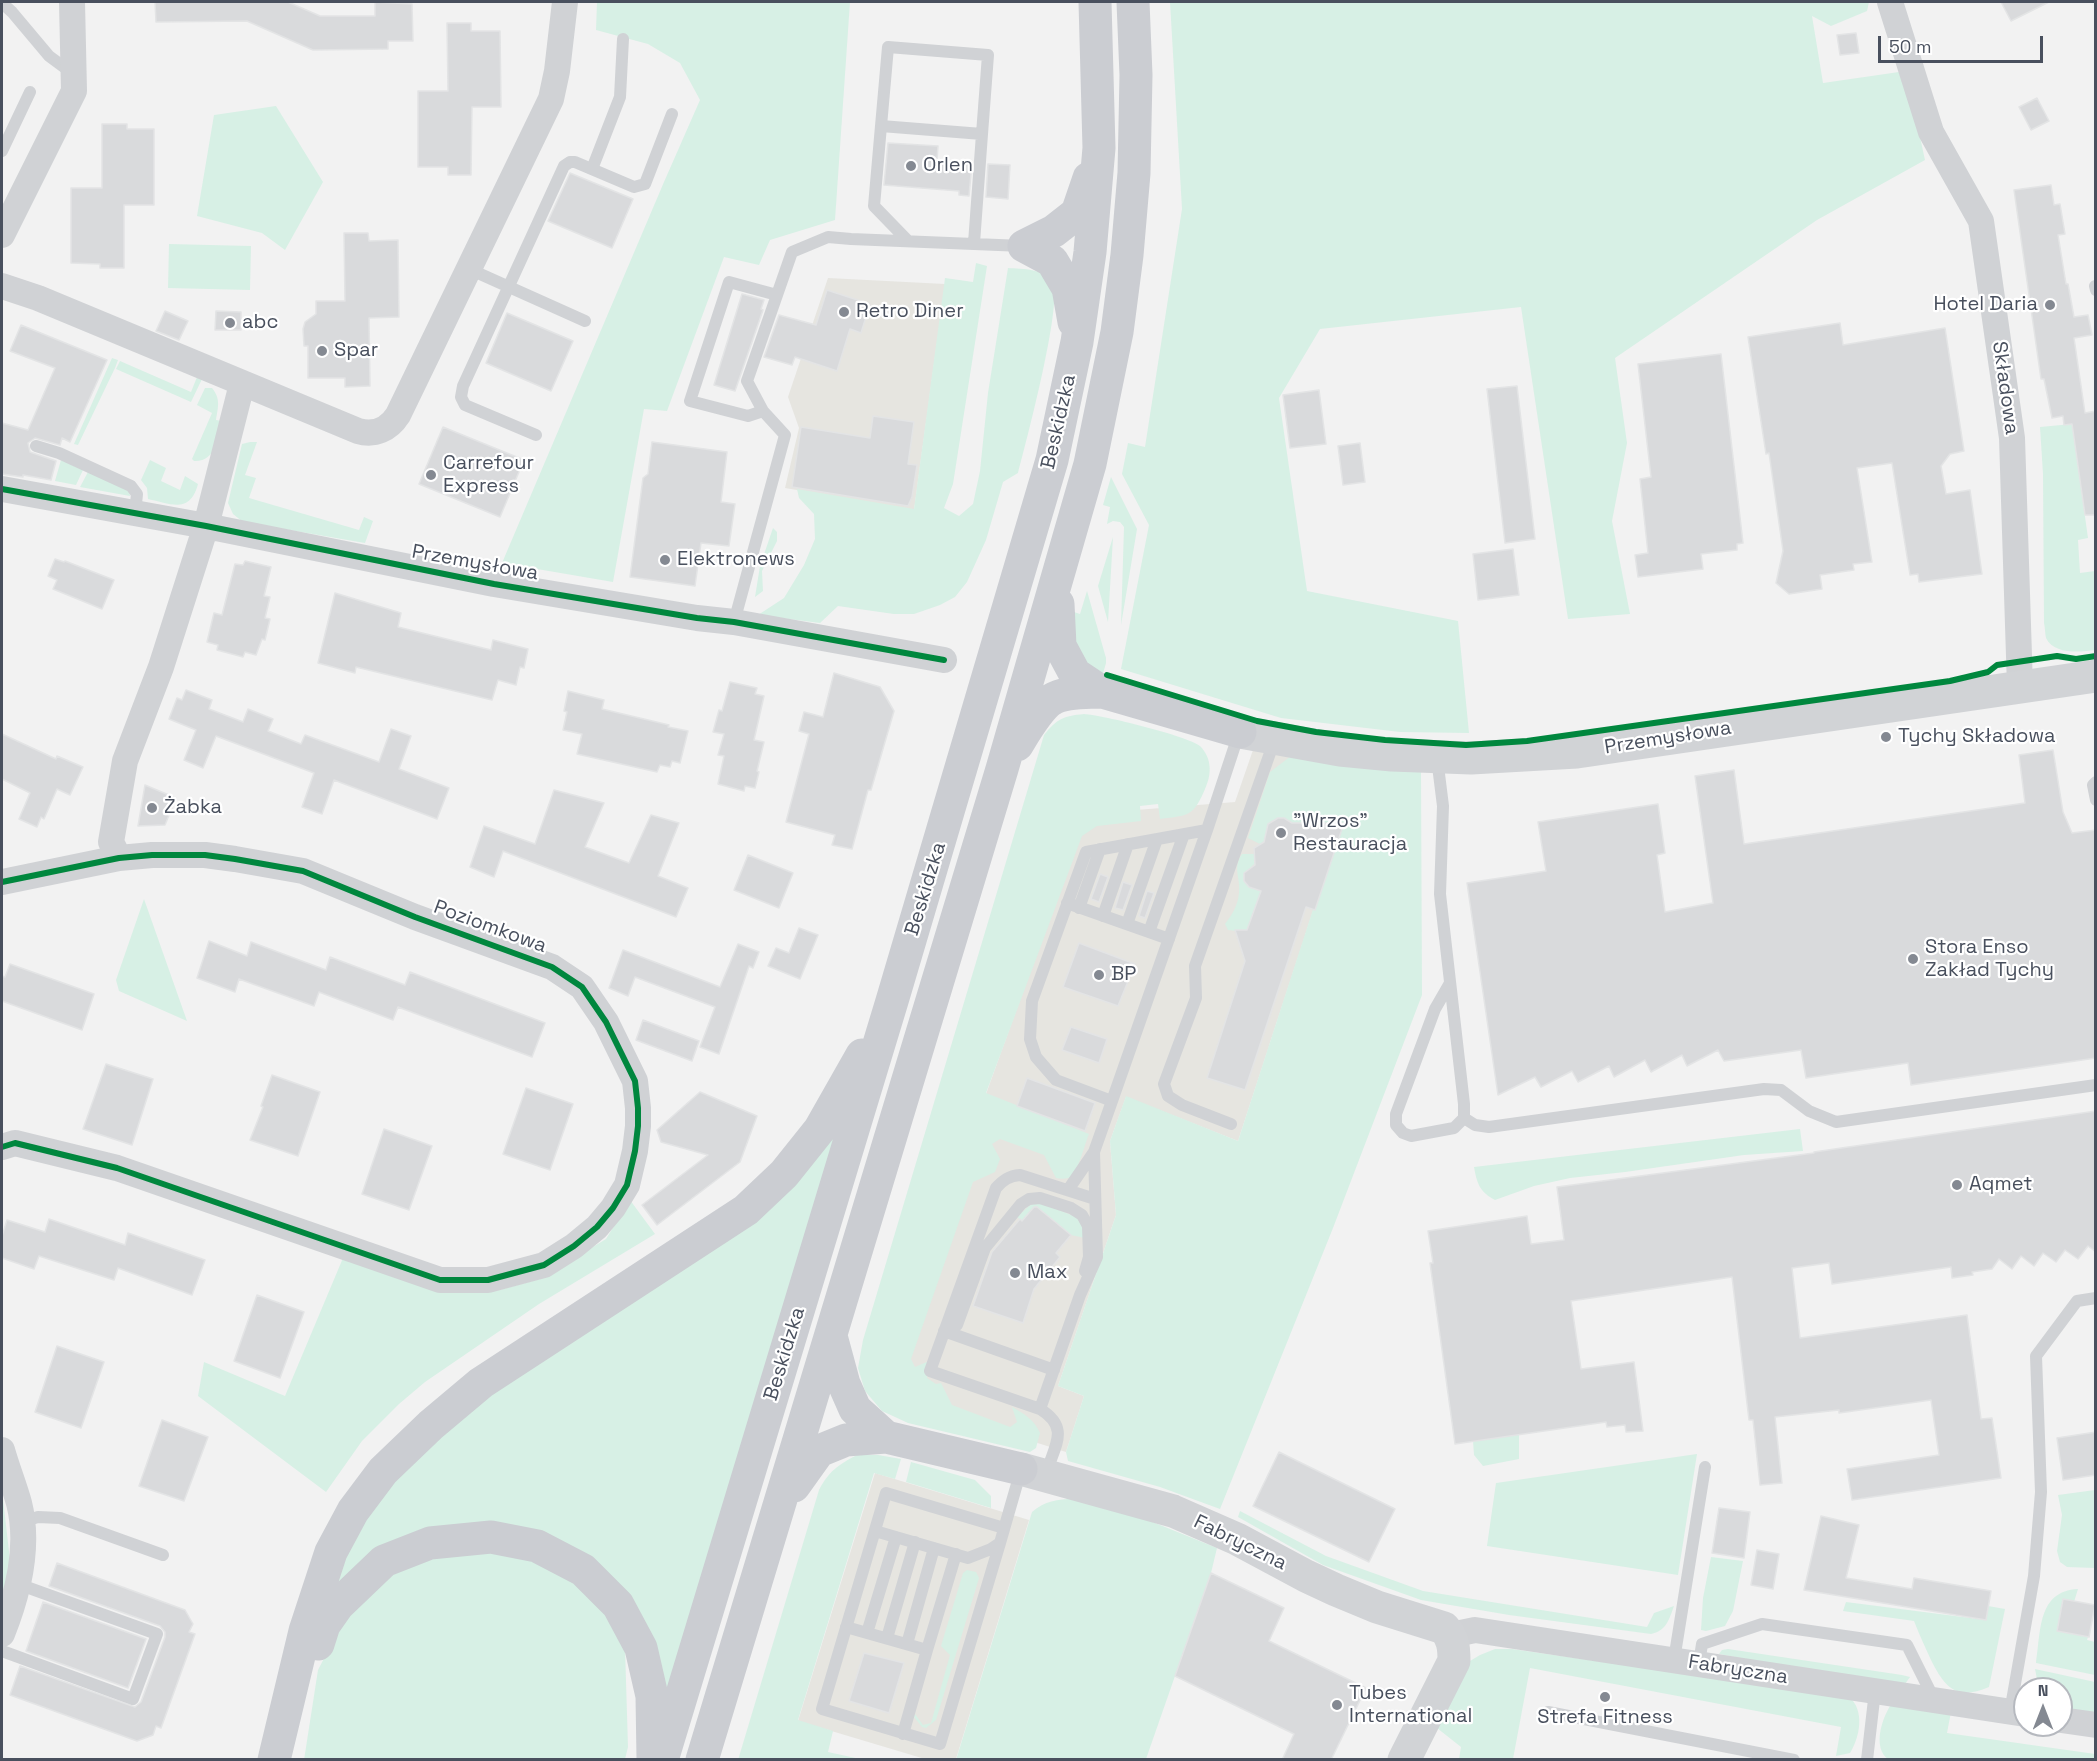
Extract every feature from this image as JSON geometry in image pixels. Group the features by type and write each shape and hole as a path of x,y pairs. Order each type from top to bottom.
{"main road":[{"name":"Beskidzka","path":"662,1760 892,1001 1052,460 1077,342 1090,252 1099,148 1095,2"},
{"name":"Beskidzka","path":"702,1760 1058,582 1098,432 1124,282 1134,173 1136,75 1133,2"},
{"path":"1024,246 1054,231 1077,213 1099,148"},
{"path":"1024,246 1052,261 1068,288 1077,342"},
{"path":"1058,582 1060,645 1075,674 1102,692 1240,732"},
{"path":"1002,769 1031,723 1052,700 1071,694 1102,692"},
{"path":"274,1760 305,1631 331,1552 353,1511 382,1471 431,1425 481,1383 746,1210 784,1174 820,1129 892,1001"},
{"path":"831,1334 844,1384 855,1409 886,1437"},
{"path":"780,1505 819,1451 846,1440 886,1437 1034,1472"},
{"path":"292,1760 311,1665 324,1625 338,1605 384,1561 430,1543 491,1537 537,1546 584,1570 618,1605 641,1648 651,1696 653,1760"}],"street":[{"path":"2,233 74,91 72,2"},
{"path":"2,286 38,298 358,431 372,433 381,431 389,426 398,415 551,99 557,71 565,2"},
{"name":"Składowa","path":"1890,2 1931,132 1981,221 2012,438 2020,687"},
{"path":"119,858 111,842 125,761 161,667 206,526 242,384"},
{"name":"Przemysłowa","path":"2,489 206,526 494,584 697,618 734,622 944,660"},
{"name":"Przemysłowa","path":"1240,732 1340,750 1437,757 1471,758 1578,752 2096,676"},
{"name":"Poziomkowa","path":"2,882 119,858 152,855 205,855 303,871 415,917 552,967 582,987 606,1022 635,1081 638,1108 635,1151 627,1185 614,1208 597,1227 544,1265 488,1280 440,1280 117,1168 15,1143 2,1147"},
{"path":"2,1450 20,1505 22,1540 14,1603 2,1634"},
{"name":"Fabryczna","path":"1034,1472 1173,1511 1237,1539 1336,1590 1377,1607 1444,1628 1451,1635 1475,1630 2013,1712"},
{"path":"1404,1760 1454,1661 1451,1635"},
{"path":"2073,1722 2096,1725"}],"lane":[{"path":"2,3 49,56 73,74"},
{"path":"592,169 620,97 623,39"},
{"path":"908,241 874,206 888,47 988,55 974,243"},
{"path":"2,151 30,92"},
{"path":"536,435 465,405 461,397 463,386 564,166 575,162 634,187 645,184 672,114"},
{"path":"881,126 982,134"},
{"path":"734,622 785,435 763,411 747,381 792,252 828,237 1024,246"},
{"path":"469,269 585,321"},
{"path":"763,411 748,416 690,401 729,282 777,295"},
{"path":"36,446 59,453 131,486 137,494 135,513"},
{"path":"1068,1190 1094,1152 1240,732"},
{"path":"1231,1124 1182,1105 1168,1096 1164,1084 1196,998 1195,966 1270,753 1272,739"},
{"path":"1437,757 1443,806 1440,894 1464,1104 1464,1118 1454,1128 1411,1136 1403,1133 1396,1125 1395,1114 1434,1009 1450,983"},
{"path":"2096,782 2093,785 2096,800"},
{"path":"1112,1101 1056,1080 1036,1057 1030,1040 1032,1001 1073,905 1086,852 1207,830"},
{"path":"1149,932 1184,834"},
{"path":"1126,924 1157,839"},
{"path":"1103,916 1128,844"},
{"path":"1073,905 1169,939"},
{"path":"1464,1118 1475,1125 1489,1127 1764,1089 1781,1090 1809,1112 1836,1122 2096,1085"},
{"path":"1040,1409 1080,1295 1097,1257 1094,1152"},
{"path":"1004,1528 886,1493 822,1709 940,1744 1004,1528 1034,1472 1059,1433 1057,1424 1051,1416 1040,1409 930,1371 944,1331 957,1325 996,1188 1008,1177 1020,1175 1095,1198"},
{"path":"978,1252 1025,1201 1040,1198 1071,1208 1082,1215 1088,1226 1089,1257 1080,1295"},
{"path":"2022,1677 2040,1502 2036,1356 2077,1301 2096,1299"},
{"path":"944,1331 1054,1370"},
{"path":"1687,1662 1705,1467"},
{"path":"21,1522 38,1517 60,1518 163,1555"},
{"path":"875,1531 968,1558 991,1550 1000,1543"},
{"path":"867,1633 896,1537"},
{"path":"887,1638 915,1542"},
{"path":"906,1644 934,1548"},
{"path":"903,1734 956,1554"},
{"path":"2,1651 133,1699 157,1634 18,1584"},
{"path":"1687,1662 1702,1644 1762,1624 1907,1645 1934,1700"},
{"path":"846,1627 927,1650"},
{"path":"1867,1760 1875,1691"},
{"path":"1548,1712 1794,1760"}],"shaded area":[{"path":"828,278 945,284 914,510 785,488 799,428 788,397"},
{"path":"1253,750 1360,767 1238,1141 1126,1097 1110,1141 1116,1215 1058,1386 1084,1396 1066,1452 921,1406 899,1362 986,1094 1087,814 1235,802"},
{"path":"875,1473 1029,1520 956,1759 925,1759 798,1721"}],"green space":[{"path":"597,2 850,2 835,220 770,240 759,265 724,257 667,411 644,409 613,582 502,563 700,100 680,63 648,44 596,30"},
{"path":"1170,2 1869,2 1867,11 1831,26 1812,16 1823,83 1899,72 1925,160 1817,220 1615,358 1627,443 1612,521 1630,614 1568,619 1521,307 1320,329 1279,398 1307,591 1458,621 1469,733 1400,732 1281,718 1121,669 1149,525 1122,474 1128,443 1145,447 1182,209"},
{"path":"276,106 323,182 285,250 262,233 197,216 214,115"},
{"path":"169,244 251,246 250,290 168,288"},
{"path":"976,263 987,266 953,484 944,508 959,516 973,504 980,471 988,393 1008,268 1033,270 1045,275 1053,284 1054,297 1042,376 1018,473 1003,482 986,540 967,582 955,597 914,614 894,614 838,606 820,623 758,615 784,598 804,565 815,539 814,514 799,498 797,489 914,509 945,278 973,282"},
{"path":"112,358 118,360 115,368 78,445 74,444"},
{"path":"120,361 191,392 197,377 202,379 191,402 116,369"},
{"path":"205,388 212,388 215,392 218,403 216,420 222,421 215,448 207,458 194,461 192,459 212,413 197,405"},
{"path":"2072,424 2088,538 2078,540 2080,573 2095,571 2095,650 2083,651 2061,650 2055,647 2046,638 2044,623 2043,474 2040,427"},
{"path":"257,442 245,475 256,478 249,498 359,530 364,517 373,521 365,543 243,522 233,514 228,503 242,444"},
{"path":"61,460 83,470 76,485 55,481"},
{"path":"150,460 166,468 161,481 180,490 185,476 198,484 190,500 179,505 148,499 147,488 141,480"},
{"path":"88,472 129,490 130,496 80,487"},
{"path":"1111,477 1137,529 1121,625 1124,527 1120,522 1113,521 1107,524 1110,507 1103,505"},
{"path":"773,528 777,532 777,541 762,571 763,591 755,597 760,566"},
{"path":"1113,537 1108,622 1098,586"},
{"path":"1087,591 1106,658 1102,677 1083,666 1076,649 1074,612 1080,614"},
{"path":"1084,714 1144,727 1192,742 1200,746 1207,756 1210,772 1201,798 1189,813 1160,819 1158,804 1140,806 1141,821 1097,826 1082,836 986,1093 1089,1134 1074,1174 1066,1178 1056,1178 1044,1155 1000,1139 992,1144 1000,1159 995,1172 973,1182 911,1359 915,1367 929,1361 927,1378 936,1384 941,1383 952,1405 1010,1427 1017,1422 1012,1407 1028,1417 1040,1433 1036,1448 1030,1452 908,1423 882,1411 865,1391 858,1368 863,1340 1044,735 1061,719"},
{"path":"1291,756 1421,772 1422,995 1333,1228 1220,1509 1160,1487 1068,1461 1066,1452 1084,1396 1058,1386 1116,1215 1110,1141 1126,1096 1238,1141 1341,823 1294,824 1278,818 1268,824 1264,846 1248,838 1270,772"},
{"path":"1242,854 1254,854 1256,864 1245,873 1244,881 1261,891 1246,932 1228,930 1225,924 1237,902 1238,864"},
{"path":"144,899 187,1021 119,991 116,980"},
{"path":"1800,1129 1803,1151 1744,1155 1570,1178 1534,1186 1495,1200 1480,1187 1474,1167"},
{"path":"838,1132 669,1694 625,1601 486,1529 323,1604 367,1506 448,1424"},
{"path":"630,1200 655,1234 539,1304 425,1382 362,1441 326,1492 198,1396 204,1362 285,1396 343,1258 495,1291 540,1279 606,1239"},
{"path":"1038,1202 1081,1221 1085,1238 1071,1235 1036,1206 1022,1221 1017,1217 1030,1205"},
{"path":"1519,1433 1519,1459 1483,1466 1474,1455 1473,1441"},
{"path":"1697,1454 1678,1575 1487,1546 1496,1483"},
{"path":"857,1455 878,1455 901,1459 895,1479 874,1473 798,1720 833,1731 828,1752 860,1759 738,1760 819,1490 835,1469"},
{"path":"911,1462 975,1480 991,1496 991,1508 906,1482"},
{"path":"2,1490 11,1569 2,1597"},
{"path":"2095,1490 2095,1568 2067,1567 2060,1562 2057,1551 2062,1515 2058,1495"},
{"path":"1074,1499 1128,1512 1217,1548 1211,1573 1146,1759 956,1760 1032,1512 1052,1501"},
{"path":"1240,1511 1326,1556 1423,1591 1647,1627 1654,1613 1674,1606 1664,1628 1651,1634 1509,1615 1421,1600 1323,1565 1238,1517"},
{"path":"439,1550 529,1555 582,1587 611,1618 625,1648 628,1747 625,1759 304,1760 318,1670 353,1602 385,1570"},
{"path":"1711,1557 1743,1561 1733,1611 1725,1626 1706,1631 1701,1630 1703,1598"},
{"path":"967,1570 976,1572 979,1578 936,1720 926,1728 922,1727 914,1717 915,1714 923,1725 931,1723 950,1655 941,1646 963,1573"},
{"path":"2078,1589 2074,1602 2063,1600 2057,1631 2088,1637 2087,1640 2095,1642 2095,1675 2036,1663 2041,1626 2048,1605 2065,1591"},
{"path":"1846,1602 1986,1620 1988,1606 2005,1609 1989,1687 1968,1693 1953,1689 1947,1685 1936,1670 1914,1621 1843,1611"},
{"path":"1495,1649 1512,1649 1849,1697 1854,1702 1859,1716 1858,1732 1850,1753 1836,1756 1841,1727 1530,1668 1513,1759 1459,1759 1461,1747 1437,1728 1470,1661"},
{"path":"1728,1649 1910,1677 1905,1684 1719,1654 1722,1650"},
{"path":"2035,1669 2072,1677 2037,1677"},
{"path":"2073,1677 2095,1682 2095,1714 2073,1711"},
{"path":"1890,1706 1951,1712 1947,1733 2095,1754 2095,1759 1888,1759 1881,1748 1880,1734"}],"building":[{"path":"155,2 288,2 320,16 375,16 375,2 412,4 413,41 388,41 388,49 313,50 247,21 156,22"},
{"path":"2001,2 2049,2 2011,21"},
{"path":"447,23 471,23 471,31 500,31 501,107 472,107 471,175 448,175 448,167 418,167 418,91 448,91"},
{"path":"1856,33 1859,53 1840,55 1837,35"},
{"path":"2037,98 2049,121 2031,130 2019,107"},
{"path":"102,124 127,124 127,129 154,129 154,205 124,205 124,268 100,268 100,264 71,263 71,188 102,188"},
{"name":"Orlen","path":"888,143 938,146 937,160 972,163 969,196 959,195 959,191 884,185"},
{"path":"988,164 1010,165 1008,199 986,197"},
{"path":"570,173 633,199 612,248 548,221"},
{"path":"2051,185 2054,205 2060,204 2065,234 2058,235 2074,317 2088,315 2092,335 2074,338 2085,413 2096,411 2096,515 2085,515 2072,424 2064,425 2063,416 2052,418 2044,379 2041,379 2014,190"},
{"path":"344,233 368,233 369,241 398,240 399,317 369,318 370,386 345,387 345,378 308,378 308,346 304,346 303,329 305,322 316,314 316,301 345,301"},
{"path":"827,290 870,304 861,333 850,329 837,371 795,357 792,365 764,357 779,315 816,325"},
{"path":"742,294 764,300 761,309 763,310 735,391 714,385"},
{"path":"165,311 188,321 179,340 156,331"},
{"path":"216,311 241,312 241,330 215,330"},
{"path":"507,313 573,341 551,391 486,363"},
{"path":"1840,323 1843,345 1945,328 1964,451 1950,454 1941,466 1946,494 1970,490 1982,574 1919,582 1918,574 1910,575 1892,463 1857,468 1872,562 1853,564 1854,570 1820,575 1822,589 1789,594 1776,583 1783,551 1769,453 1766,454 1748,337"},
{"path":"21,325 107,360 70,442 62,438 60,445 35,438 28,443 30,452 56,461 51,480 2,474 2,423 28,430 55,368 10,351"},
{"path":"1721,354 1743,543 1737,544 1737,550 1701,554 1703,569 1638,577 1635,555 1648,553 1640,479 1651,477 1638,364"},
{"path":"1517,386 1535,539 1505,543 1487,389"},
{"path":"1319,390 1326,444 1290,448 1283,395"},
{"path":"873,416 914,422 908,464 917,465 912,497 908,506 792,487 801,427 870,438"},
{"path":"443,427 524,460 500,517 419,484"},
{"path":"652,442 727,452 721,502 735,504 729,546 701,543 695,586 630,577 643,478 648,474"},
{"path":"1360,443 1365,482 1343,485 1338,446"},
{"path":"1513,549 1519,595 1478,600 1473,554"},
{"path":"55,559 114,580 102,609 53,589 57,580 48,576"},
{"path":"245,561 271,567 264,596 270,597 265,618 270,619 265,640 262,639 256,655 245,652 243,657 217,650 218,645 207,642 214,613 222,615 235,564 243,565"},
{"path":"335,593 401,613 398,627 491,650 493,640 528,649 524,668 520,667 516,685 498,680 492,700 356,667 355,673 318,663"},
{"path":"834,673 880,687 894,711 871,790 868,790 852,849 832,845 835,835 786,822 809,734 799,731 804,712 823,717"},
{"path":"730,682 757,688 755,694 764,696 754,740 764,742 757,771 759,772 755,788 745,786 744,791 718,784 724,756 718,755 724,734 713,732"},
{"path":"186,690 212,700 209,709 243,722 248,709 273,719 268,731 301,744 305,735 379,762 391,729 411,736 399,769 449,788 437,819 334,780 322,814 302,807 314,773 216,736 203,768 184,760 196,730 169,719 177,698 182,700"},
{"path":"568,691 604,700 602,709 688,731 680,763 672,761 670,767 660,765 657,772 577,754 582,734 563,730"},
{"path":"2,734 56,759 57,756 83,767 70,795 57,789 44,819 41,817 37,827 19,819 30,793 2,779"},
{"path":"2053,750 2063,812 2072,833 2096,830 2096,1058 1911,1085 1908,1063 1806,1078 1801,1050 1724,1061 1718,1050 1687,1066 1682,1055 1651,1072 1645,1060 1614,1077 1609,1066 1578,1082 1572,1071 1541,1087 1535,1077 1498,1095 1467,883 1546,871 1538,822 1658,804 1665,853 1657,855 1665,912 1713,903 1695,776 1734,770 1744,844 2025,803 2019,755"},
{"path":"145,785 176,798 165,825 138,826"},
{"path":"554,790 604,803 585,847 629,863 651,815 679,823 658,876 688,888 676,917 503,851 494,877 470,867 484,826 535,844"},
{"path":"1278,818 1284,818 1292,823 1344,823 1315,910 1306,907 1245,1090 1207,1078 1245,961 1235,930 1247,930 1261,891 1249,887 1244,881 1244,873 1255,865 1254,848 1264,842 1268,824"},
{"path":"748,855 793,873 779,908 734,890"},
{"path":"1100,874 1108,877 1099,902 1091,899"},
{"path":"1123,882 1132,885 1123,910 1115,908"},
{"path":"1147,891 1154,893 1145,918 1139,916"},
{"path":"799,928 818,935 800,979 768,966 776,948 789,953"},
{"path":"209,941 247,956 251,942 326,970 330,957 405,985 410,972 545,1023 532,1057 398,1007 393,1020 319,992 314,1006 239,979 235,992 197,978"},
{"name":"BP","path":"1079,943 1135,964 1118,1006 1063,987"},
{"path":"738,944 759,952 753,968 749,966 719,1054 700,1047 715,1007 635,977 628,996 609,988 623,950 720,987"},
{"path":"10,964 94,994 82,1030 2,1001 2,976 5,977"},
{"path":"643,1020 699,1041 692,1061 636,1040"},
{"path":"1071,1027 1107,1039 1099,1063 1062,1050"},
{"path":"106,1064 153,1079 132,1145 83,1129"},
{"path":"272,1075 320,1092 298,1156 250,1140"},
{"path":"1027,1078 1095,1103 1085,1131 1017,1106"},
{"path":"526,1088 573,1104 550,1170 503,1154"},
{"path":"700,1092 757,1116 740,1162 657,1225 642,1205 708,1155 661,1142 657,1130"},
{"path":"2096,1111 2096,1252 2088,1246 2078,1259 2065,1250 2056,1262 2043,1253 2034,1266 2021,1256 2012,1269 1999,1259 1992,1269 1952,1278 1951,1267 1832,1284 1829,1263 1792,1268 1800,1338 1967,1315 1981,1419 1992,1418 2001,1478 1852,1500 1847,1469 1939,1455 1931,1400 1839,1413 1839,1410 1775,1417 1782,1483 1760,1485 1753,1420 1749,1420 1732,1277 1571,1301 1581,1369 1634,1362 1643,1431 1626,1432 1625,1425 1607,1427 1606,1422 1455,1444 1430,1263 1433,1263 1428,1231 1527,1216 1531,1244 1564,1240 1557,1187 1814,1153"},
{"path":"384,1129 432,1146 409,1210 362,1194"},
{"name":"Max","path":"1034,1207 1037,1207 1071,1235 1056,1253 1060,1257 1034,1289 1023,1323 973,1306 992,1252 1020,1219 1022,1221"},
{"path":"49,1219 125,1245 128,1233 205,1260 192,1295 118,1268 114,1280 39,1256 34,1269 2,1258 2,1236 7,1220 45,1232"},
{"path":"257,1295 304,1312 280,1378 234,1361"},
{"path":"57,1346 104,1362 81,1428 35,1412"},
{"path":"162,1420 208,1437 184,1501 139,1486"},
{"path":"2096,1432 2096,1475 2063,1480 2057,1438"},
{"path":"1279,1452 1395,1509 1369,1562 1253,1506"},
{"path":"1719,1508 1750,1512 1744,1558 1712,1553"},
{"path":"1821,1516 1859,1525 1846,1578 1912,1589 1914,1578 1991,1591 1986,1620 1804,1590"},
{"path":"1757,1550 1779,1554 1773,1589 1751,1585"},
{"path":"57,1563 185,1610 193,1624 189,1632 195,1634 161,1728 156,1726 153,1735 137,1741 10,1695 20,1666 135,1707 141,1702 165,1637 165,1632 160,1626 49,1586"},
{"path":"1211,1573 1284,1608 1269,1641 1366,1688 1331,1760 1282,1760 1294,1734 1175,1676"},
{"path":"2063,1599 2095,1605 2089,1637 2057,1631"},
{"path":"43,1602 146,1639 128,1688 26,1651"},
{"path":"864,1653 904,1663 889,1713 849,1701"}],"cycle path":[{"path":"2,489 206,526 494,584 697,618 734,622 944,660"},
{"path":"1107,675 1257,721 1316,732 1385,740 1466,745 1527,741 1950,681 1988,672 1997,665 2057,656 2076,659 2096,656"},
{"path":"2,882 119,858 152,855 205,855 303,871 415,917 552,967 582,987 606,1022 635,1081 638,1108 635,1151 627,1185 613,1208 597,1227 574,1246 544,1265 488,1280 440,1280 117,1168 15,1143 2,1147"}],"place":[{"name":"Orlen","path":"911,166"},
{"name":"Hotel Daria","path":"2050,305"},
{"name":"Retro Diner","path":"844,312"},
{"name":"abc","path":"230,323"},
{"name":"Spar","path":"322,351"},
{"name":"Carrefour Express","path":"431,475"},
{"name":"Elektronews","path":"665,560"},
{"name":"Tychy Składowa","path":"1886,737"},
{"name":"Żabka","path":"152,808"},
{"name":"\"Wrzos\" Restauracja","path":"1281,833"},
{"name":"Stora Enso Zakład Tychy","path":"1913,959"},
{"name":"BP","path":"1099,975"},
{"name":"Aqmet","path":"1957,1185"},
{"name":"Max","path":"1015,1273"},
{"name":"Strefa Fitness","path":"1605,1697"},
{"name":"Tubes International","path":"1337,1705"}]}
